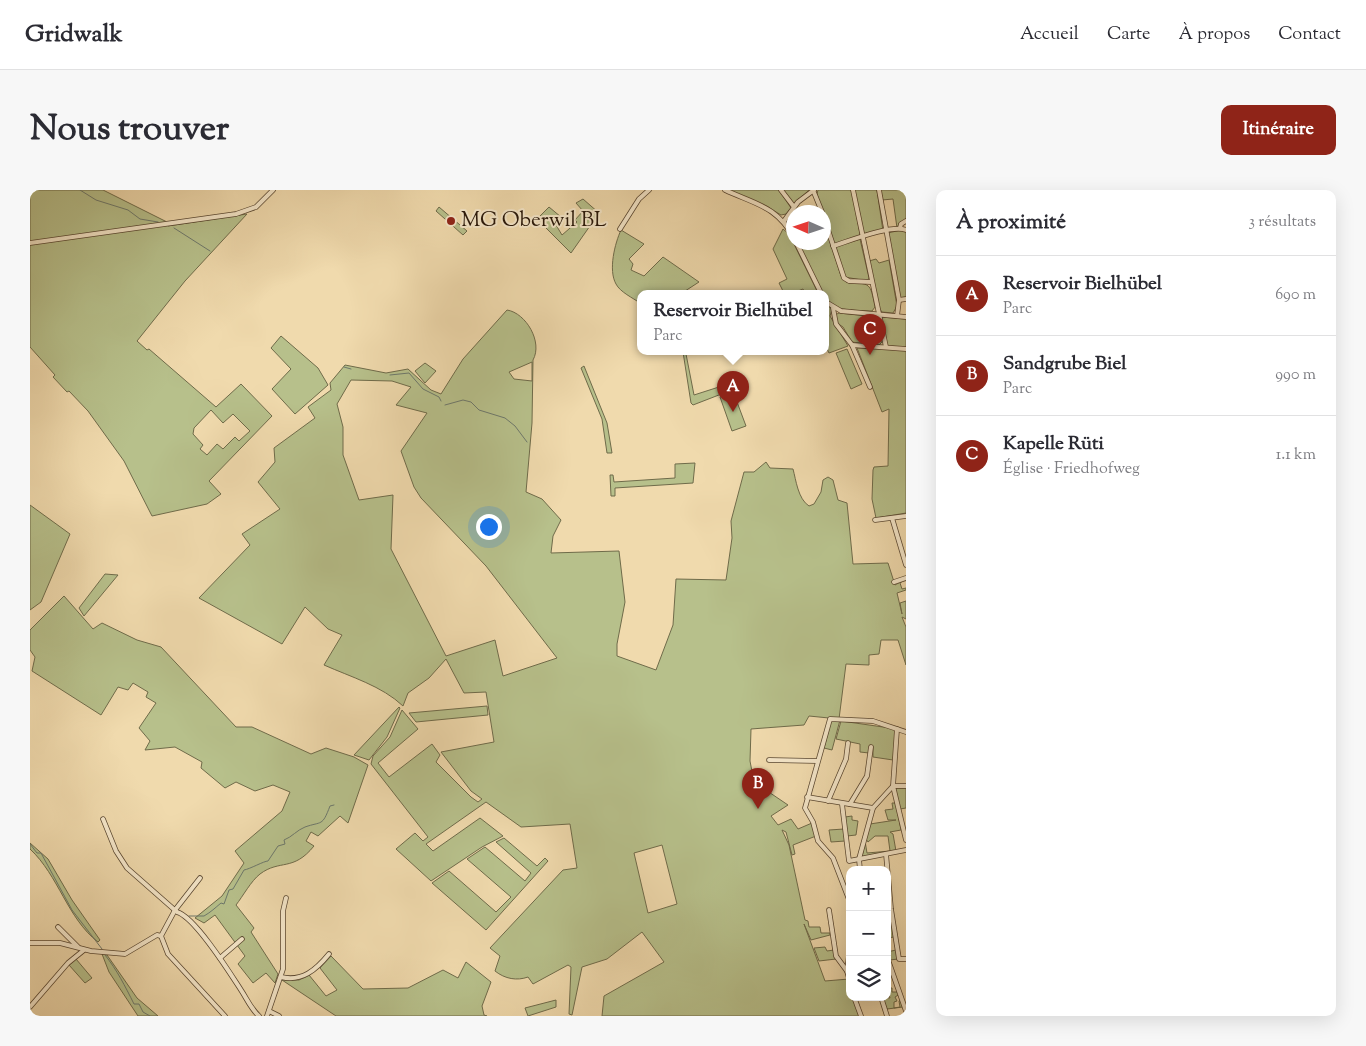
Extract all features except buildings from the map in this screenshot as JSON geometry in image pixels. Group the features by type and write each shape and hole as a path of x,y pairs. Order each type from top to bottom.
{"street":[{"path":"620,229 639,199 648,190"},
{"path":"725,190 770,209 786,224"},
{"path":"781,190 792,205"},
{"path":"796,205 813,190 819,205"},
{"path":"852,190 886,347"},
{"path":"879,190 884,231 898,300 897,316"},
{"path":"30,243 236,214 256,207 271,192"},
{"path":"900,228 901,224 906,221"},
{"path":"833,246 884,231 900,228 906,230"},
{"path":"831,240 844,278 849,281 871,282"},
{"path":"800,250 820,290"},
{"path":"898,300 906,299"},
{"path":"829,305 841,311 906,317"},
{"path":"833,308 837,326 852,345 870,387"},
{"path":"852,345 906,349"},
{"path":"875,520 906,516"},
{"path":"892,518 906,565"},
{"path":"894,582 906,578"},
{"path":"846,892 833,858 818,841 813,822 805,808 830,719 873,721 906,732"},
{"path":"897,728 893,786 906,840"},
{"path":"828,801 846,759 848,743"},
{"path":"850,804 867,777 871,747"},
{"path":"769,760 818,761"},
{"path":"860,866 859,859 873,808 893,786 906,786"},
{"path":"807,797 873,808"},
{"path":"842,804 850,862 906,850"},
{"path":"103,819 116,851 127,868 175,910 187,916 220,958 259,1016"},
{"path":"886,854 894,906 899,959 906,959"},
{"path":"200,878 175,910 161,936 168,954 224,1016"},
{"path":"279,1016 268,1014 281,977 283,912 286,898"},
{"path":"829,910 836,956 846,970"},
{"path":"58,926 78,947"},
{"path":"30,943 60,943 84,950 125,954 156,935 161,936"},
{"path":"220,958 242,939"},
{"path":"30,1007 68,963 84,950"},
{"path":"281,977 294,979 306,975 316,969 329,954"},
{"path":"891,968 906,1011"},
{"path":"855,1001 861,1016"},
{"path":"882,1001 887,1016"}],"green space":[{"path":"30,190 103,190 167,222 168,226 247,214 185,281 137,341 147,350 149,349 216,407 241,384 272,416 209,481 221,494 207,504 152,516 124,461 88,411 53,377 55,375 30,347","holes":["211,410 223,423 233,414 250,431 239,441 235,437 223,449 217,444 207,455 200,449 203,445 193,434 194,428"]},
{"path":"729,190 779,190 789,205 786,205 786,214 781,215 768,207"},
{"path":"782,190 809,190 795,203 790,202"},
{"path":"818,190 852,190 859,237 834,245 831,236 831,205 821,205 817,194"},
{"path":"854,190 877,190 883,231 863,235"},
{"path":"880,190 906,190 906,220 900,222 897,228 893,199 882,200"},
{"path":"583,199 599,213 571,253 537,219 549,207 561,217 556,225 562,235 577,222 575,220 583,211 576,203"},
{"name":"MG Oberwil BL","path":"439,207 467,231 463,235 436,211"},
{"path":"783,229 786,232 786,250 797,250 817,290 782,290 779,283 787,279 773,249"},
{"path":"621,230 644,244 629,259 633,264 631,270 644,276 663,257 699,282 687,290 637,290 637,301 620,290 616,284 612,264"},
{"path":"901,230 906,232 906,297 900,298 888,233"},
{"path":"860,239 869,278 867,281 845,277 834,247"},
{"path":"831,244 841,276 846,282 860,283 868,286 872,293 875,307 872,311 837,307 829,302 829,290 820,290 800,250 831,250"},
{"path":"876,259 879,263 889,260 897,306 893,313 882,312 879,308 869,261"},
{"path":"829,306 832,309 830,316 848,346 829,353"},
{"path":"507,310 514,312 526,322 534,337 536,353 533,360 532,423 526,492 542,499 561,520 553,536 551,553 619,551 625,602 617,644 617,656 656,670 673,625 676,579 726,580 732,538 731,521 744,472 754,472 766,462 770,468 793,469 802,499 809,506 814,504 821,492 823,480 828,477 833,480 838,500 847,503 853,564 888,563 895,585 906,579 900,583 902,589 906,588 906,590 897,593 902,614 900,603 906,601 906,619 902,617 906,627 906,665 898,640 881,640 879,654 869,655 869,665 846,664 839,719 809,716 804,725 751,729 750,761 754,782 788,805 771,816 778,825 791,819 798,829 812,823 816,836 793,845 795,854 792,855 786,832 782,830 789,845 805,920 808,921 809,927 820,927 821,933 830,933 830,935 811,940 804,924 825,981 846,979 846,1001 854,1001 859,1016 602,1016 604,996 664,962 642,932 607,959 582,967 572,1015 569,1014 571,967 568,965 533,984 528,977 511,979 499,974 495,971 500,956 490,948 563,870 577,868 570,824 521,827 486,802 426,844 433,851 480,818 503,836 482,847 431,881 396,849 415,833 423,841 428,837 371,764 373,756 390,737 402,710 418,729 378,763 389,777 432,744 440,755 436,762 478,802 482,799 471,791 441,752 494,742 486,692 464,693 446,659 429,678 408,693 403,706 376,687 324,665 342,635 328,629 305,607 282,644 199,598 250,545 242,534 280,509 258,482 275,462 274,448 315,418 308,407 331,390 330,383 345,365 386,373 408,369 431,390 441,394 463,359","holes":["532,362 532,381 514,379 509,372","351,380 392,381 411,387 396,405 427,413 401,451 414,487 421,498 486,566 557,658 503,676 495,640 446,656 391,549 393,495 359,500 343,455 343,427 337,404","662,845 677,904 648,913 634,853"]},
{"path":"839,313 876,317 882,342 879,345 852,342 843,327 837,323 835,315"},
{"path":"881,317 906,319 906,347 887,346"},
{"path":"281,336 318,368 328,385 295,414 272,389 291,369 271,348"},
{"path":"857,348 906,350 906,513 876,518 872,499 873,470 874,467 888,466 889,409 882,412"},
{"path":"847,349 862,384 851,389 836,353"},
{"path":"683,355 686,355 694,395 722,386 724,393 693,405 691,403"},
{"path":"425,363 436,371 425,383 415,371"},
{"path":"584,366 607,423 612,453 607,453 602,419 581,368"},
{"path":"729,393 734,394 746,426 732,431 720,397"},
{"path":"695,463 693,483 615,488 615,496 611,496 610,475 613,475 614,482 675,478 675,464"},
{"path":"30,505 70,534 41,602 30,610"},
{"path":"105,574 118,575 84,616 79,608"},
{"path":"64,596 93,629 102,623 137,640 161,647 236,727 252,727 311,754 326,748 354,757 368,765 348,823 340,816 318,836 311,832 306,841 314,846 306,854 300,859 274,867 260,874 236,905 254,928 251,932 278,974 275,983 266,973 253,983 238,964 245,956 215,915 204,923 195,918 222,896 244,863 235,851 282,811 290,792 273,785 255,791 236,782 225,788 201,768 202,762 175,747 145,750 150,741 139,728 156,703 146,697 148,692 133,683 128,690 118,687 101,715 32,671 35,657 30,650 30,630"},
{"path":"487,706 488,715 416,722 409,713"},
{"path":"399,707 387,737 369,760 354,755"},
{"path":"840,720 832,750 824,748 831,721"},
{"path":"841,721 897,729 893,760 873,757 873,746 870,745 869,753 860,752 860,744 836,739"},
{"path":"897,788 906,788 906,808 900,809 895,790"},
{"path":"892,803 896,803 901,830 890,832 893,834 896,851 862,857 865,841 867,853 890,851 888,836 875,836 868,842 866,839 870,824 896,820 888,820 885,810 893,809"},
{"path":"852,816 852,820 858,821 856,835 847,836 845,817"},
{"path":"844,829 845,841 831,842 829,830"},
{"path":"504,838 537,866 545,858 548,861 486,930 432,883 449,871 496,912 511,897 467,859 485,847 525,881 531,873 496,842"},
{"path":"30,843 48,859 72,900 100,940 98,942 78,921 40,860 30,849"},
{"path":"891,914 898,959 891,960 891,951 896,950 894,937 891,937"},
{"path":"825,947 827,951 834,950 836,959 819,961 814,948"},
{"path":"102,954 107,955 137,998 158,1016 138,1016 109,972"},
{"path":"331,956 363,989 408,988 443,970 458,978 466,962 491,982 482,1006 484,1015 487,1016 336,1016 282,980 299,980 309,975 326,996 337,990 320,968"},
{"path":"76,959 92,978 85,983 69,965"},
{"path":"892,988 892,992 899,992 900,994 895,997 897,1001 894,1002 894,1008 900,1007 899,1001 901,1000 903,1007 887,1009 884,1001 891,1001"},
{"path":"556,1000 556,1007 528,1016 525,1008"}],"waterway":[{"path":"80,190 96,200 128,210 140,219 158,222"},
{"path":"174,228 210,251"},
{"path":"344,367 351,369"},
{"path":"390,375 409,373 423,389 439,397 441,401"},
{"path":"445,405 463,400 471,402 479,410 505,418 515,426 527,442"},
{"path":"189,916 204,916 221,903 224,904 229,890 233,889 244,870 268,861 278,846 285,844 284,840 302,828 321,822 330,806 334,805"},
{"path":"30,844 37,853 41,853 72,910 102,949"},
{"path":"105,955 117,972 134,1004 139,1004 143,1012 150,1016"}],"place":[{"name":"MG Oberwil BL","path":"451,221"},
{"name":"Kapelle Rüti","path":"870,355"},
{"name":"Reservoir Bielhübel","path":"733,412"},
{"name":"Sandgrube Biel","path":"758,809"}]}
